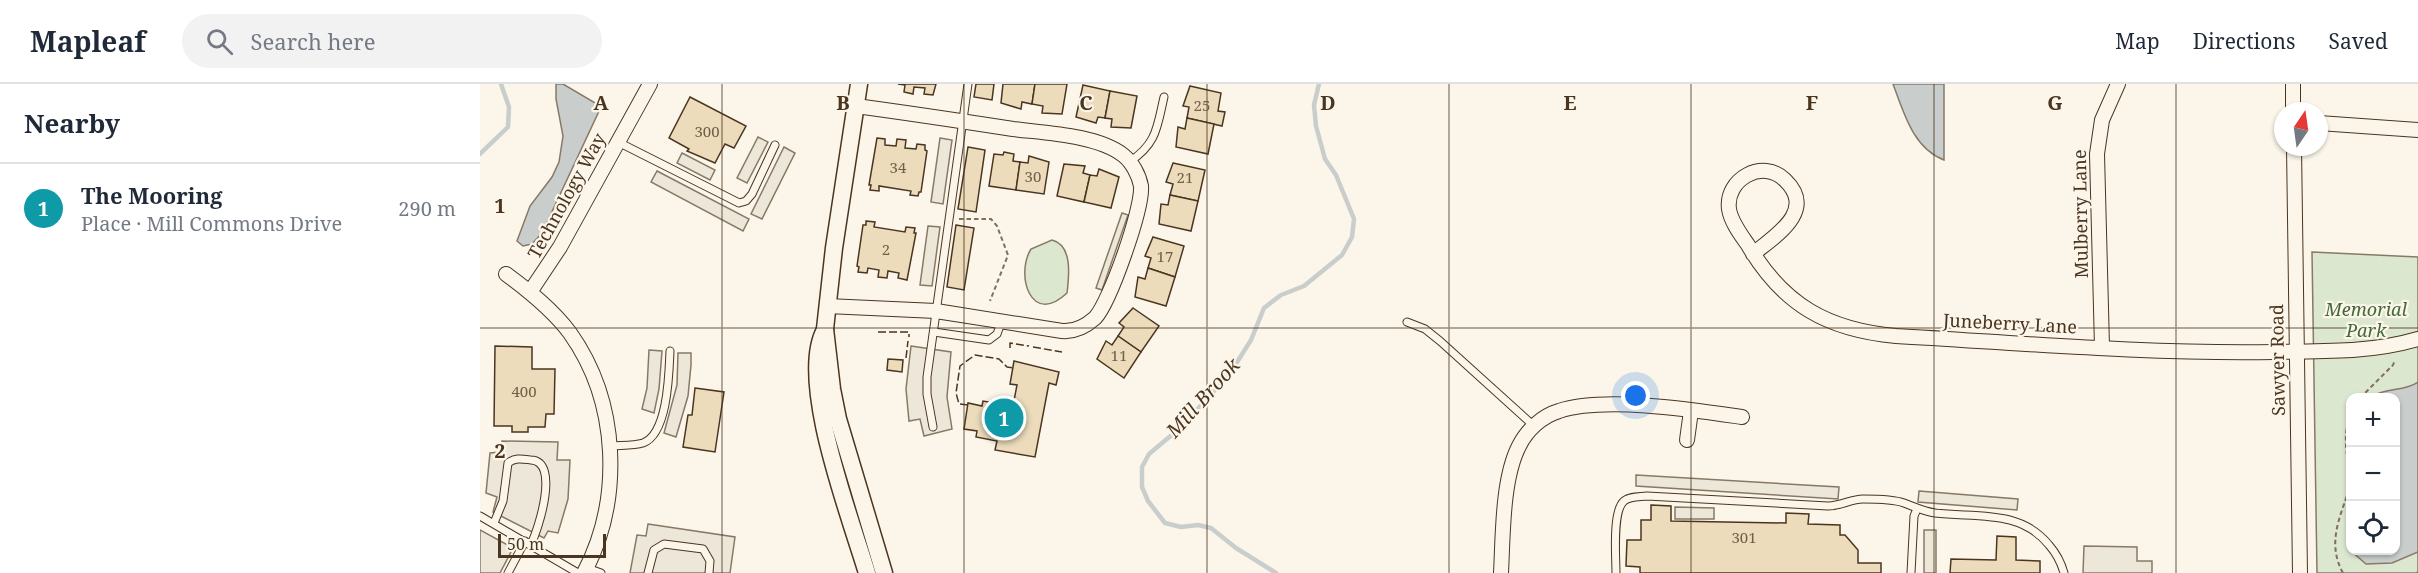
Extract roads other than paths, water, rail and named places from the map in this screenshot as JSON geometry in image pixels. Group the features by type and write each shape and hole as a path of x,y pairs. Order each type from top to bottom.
{"street":[{"name":"Technology Way","path":"530,292 560,247 650,84"},
{"path":"859,84 834,248 825,329 838,420 884,573"},
{"name":"Mulberry Lane","path":"2102,347 2097,154 2102,120 2118,84"},
{"path":"2293,84 2293,102"},
{"path":"827,306 936,310 1066,331 1081,327 1096,316 1109,292 1139,209 1140,182 1130,162 1115,150 1095,143 856,106"},
{"path":"2328,124 2418,130"},
{"name":"Sawyer Road","path":"2294,156 2300,573"},
{"name":"Juneberry Lane","path":"1753,254 1789,225 1795,211 1796,200 1790,185 1782,178 1773,173 1756,171 1737,183 1729,198 1730,215 1753,254 1774,284 1792,300 1809,312 1851,329 1896,336 2175,351 2377,349 2418,339"},
{"path":"506,274 557,317 580,350 600,394 610,446 611,474 601,533 583,571"},
{"path":"825,329 817,352 822,411 833,459 867,573"},
{"path":"1501,573 1506,501 1512,467 1518,447 1534,426 1558,411 1584,405 1618,405 1742,417"},
{"path":"1687,440 1691,411"}],"lane":[{"path":"933,427 927,386 968,84"},
{"path":"1130,162 1153,141 1164,97"},
{"path":"618,142 739,203 746,201 752,194 775,145"},
{"path":"934,332 989,340 997,334 1002,320"},
{"path":"1407,322 1425,329 1440,341 1534,426"},
{"path":"610,446 643,443 655,433 667,392 670,351"},
{"path":"494,523 501,511 508,463 515,459 538,460 543,463 546,471 539,527 508,573"},
{"path":"1616,573 1619,510 1622,503 1633,497 1828,506 1839,506 1863,499 1897,501 1934,513 2023,522 2048,542 2064,573"},
{"path":"1911,573 1914,516 1917,509"},
{"path":"480,516 583,571 601,573"},
{"path":"648,573 654,550 664,544 702,549 710,561 709,573"}],"waterway":[{"path":"480,154 508,127 509,107 501,84"},
{"name":"Mill Brook","path":"1276,573 1236,548 1211,528 1198,525 1181,527 1165,523 1148,501 1142,487 1142,467 1149,454 1180,428 1229,375 1251,340 1264,308 1281,295 1304,286 1342,255 1352,237 1354,219 1336,175 1325,159 1316,126 1314,105 1319,84"}],"place":[{"name":"The Mooring","path":"1004,418"}],"park label":[{"name":"Memorial Park","path":"2366,320"}]}
